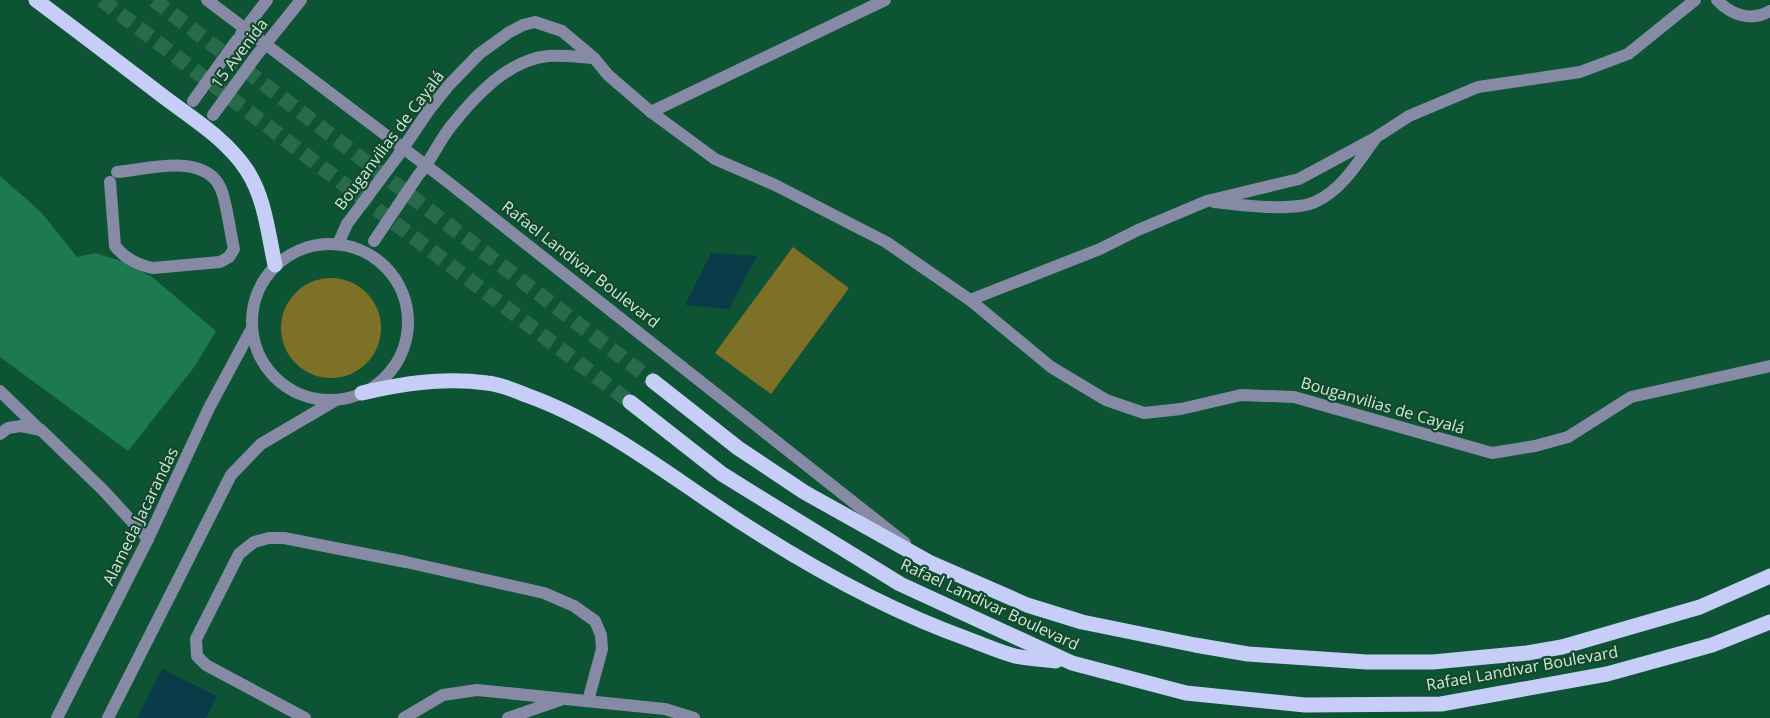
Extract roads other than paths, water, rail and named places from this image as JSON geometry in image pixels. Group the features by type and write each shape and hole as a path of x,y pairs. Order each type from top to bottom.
{"main road":[{"path":"36,0 209,121 222,142 247,171 262,206 275,265"},
{"path":"362,393 396,385 438,380 489,383 549,403 646,458 778,547 861,592 937,628 1016,656 1072,663"},
{"name":"Rafael Landivar Boulevard","path":"653,381 738,448 831,508 929,562 1027,605 1082,622 1248,654 1367,662 1433,662 1527,653 1562,647 1700,607 1770,576"},
{"name":"Rafael Landivar Boulevard","path":"630,402 722,474 900,584 1072,663 1186,693 1305,705 1441,704 1607,674 1712,645 1770,622"}],"street":[{"name":"Rafael Landivar Boulevard","path":"207,0 266,44 400,153 929,562"},
{"name":"15 Avenida","path":"189,107 267,0"},
{"name":"15 Avenida","path":"209,121 256,56 301,0"},
{"path":"651,112 885,0"},
{"path":"970,300 1100,249 1138,230 1208,201 1299,179 1375,138 1409,116 1478,87 1580,72 1628,54 1695,0"},
{"path":"1717,0 1726,9 1738,15 1751,17 1770,10"},
{"name":"Bouganvilias de Cayalá","path":"338,244 347,224 429,110 464,69 479,54 508,33 536,22 562,32 594,58 608,75 651,112 716,159 775,185 886,243 970,300 1051,367 1106,400 1144,412 1181,409 1241,395 1294,397 1492,453 1535,446 1568,437 1631,397 1770,366"},
{"path":"369,255 374,241 450,127 489,85 524,62 547,56 594,58"},
{"path":"1208,201 1255,206 1297,206 1314,203 1343,182 1375,138"},
{"path":"187,165 208,172 221,189 234,249 229,257 220,262 153,268 144,267 122,254 115,246 114,177 187,165"},
{"path":"108,718 231,475 261,444 336,400 362,393 381,380 396,363 406,342 408,320 404,297 393,276 382,264 354,248 338,244 315,245 294,252 275,265 262,284 254,305 252,328 257,351 270,372 289,388 311,397 336,400"},
{"name":"Alameda Jacarandas","path":"57,718 148,538 209,408 252,328"},
{"path":"0,391 103,490 148,538"},
{"path":"0,434 8,428 21,426 41,430"},
{"path":"305,718 206,665 197,656 196,639 239,554 254,542 269,538 284,538 544,593 574,606 595,621 601,635 602,649 588,701"},
{"path":"404,718 443,695 477,690 665,709 694,718"},
{"path":"508,718 564,698"}],"water":[{"path":"711,253 757,256 729,309 685,305"},
{"path":"162,669 217,696 206,718 137,718"}],"tunnel":[{"path":"102,0 630,402"},
{"path":"154,0 653,381"}]}
